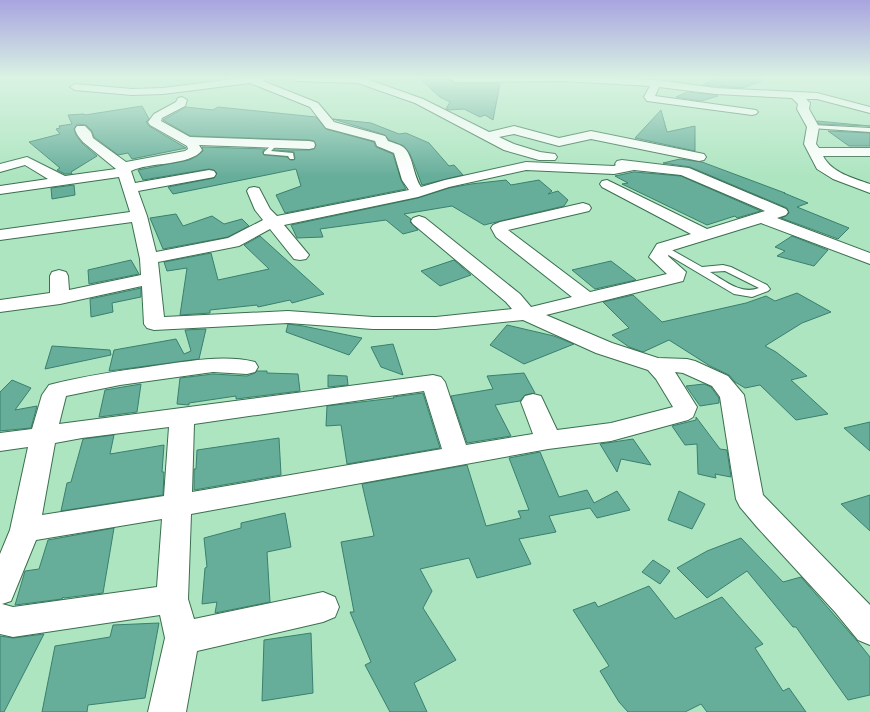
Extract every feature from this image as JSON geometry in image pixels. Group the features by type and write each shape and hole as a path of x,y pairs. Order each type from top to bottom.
{"street":[{"path":"0,190 124,170 141,163 189,154 194,150 194,148 186,141 154,122 158,116 167,111"},
{"path":"319,111 330,125 380,138 382,143 398,150 403,156 409,180 418,193"},
{"path":"81,129 82,132 87,135 87,139 92,144 124,170 139,216 149,259 153,290 154,324 288,317 373,323 436,323 526,314 676,277 677,272 658,257 663,248 780,212 684,171 539,156 509,147 439,111"},
{"path":"746,111 752,112"},
{"path":"804,111 813,127 810,144 825,169 869,188"},
{"path":"488,136 514,130 559,142 591,135 699,157"},
{"path":"186,141 309,145"},
{"path":"816,152 870,152"},
{"path":"0,168 27,161 63,181"},
{"path":"149,259 233,242 272,222 418,193 445,184 526,166 614,170 636,165"},
{"path":"129,188 209,174"},
{"path":"607,184 705,235"},
{"path":"254,190 263,210 300,255"},
{"path":"583,208 506,225 499,228 502,233 587,299"},
{"path":"0,235 139,216"},
{"path":"762,218 870,258"},
{"path":"419,221 513,298 526,314 604,348 656,365 687,366 720,381 732,395 750,499 767,519 847,602 870,629"},
{"path":"59,276 60,298"},
{"path":"0,306 60,298 151,278"},
{"path":"0,591 25,530 43,436 54,395 58,390 120,378 213,365 247,367"},
{"path":"25,530 178,505 548,440 611,432 679,414 684,411 685,407 665,375 656,365"},
{"path":"0,442 82,429 182,417 433,382 457,456"},
{"path":"533,402 548,440"},
{"path":"167,712 182,638 172,598 182,417"},
{"path":"0,619 13,622 172,598"},
{"path":"182,638 323,607"}],"lane":[{"path":"813,127 870,130"},
{"path":"275,144 266,153 291,154 292,158"},
{"path":"663,248 700,270 737,292 752,294 765,289 764,287 728,269 700,270"}],"building":[{"path":"109,111 145,111 149,119 146,122 149,126 186,148 132,159 128,153 118,155 94,137 92,131 86,125 77,124 74,129 76,135 82,143 97,156 71,172 72,174 65,174 57,170 60,168 29,142 60,134 56,129 60,128 59,126 72,124 68,115 85,115"},
{"path":"179,111 259,111 316,117 326,129 374,142 376,147 393,154 401,180 406,189 285,213 276,195 301,186 296,169 173,194 168,187 214,178 217,173 214,170 209,169 143,180 138,170 189,160 203,151 202,147 265,149 262,152 264,155 287,157 290,160 294,160 294,152 274,150 309,150 314,149 316,145 314,141 309,140 190,136 163,120"},
{"path":"468,111 495,111 493,120 485,115 480,117"},
{"path":"661,111 667,132 695,126 695,151 635,138"},
{"path":"333,119 371,123 399,134 406,133 429,143 449,166 454,165 463,175 422,185 410,154 404,146 389,140 385,135"},
{"path":"817,121 870,126 819,124"},
{"path":"828,131 870,133 870,146 849,146"},
{"path":"680,159 702,162 785,193 808,203 797,207 849,228 838,239 781,218 789,213 787,208 690,167 663,163"},
{"path":"634,172 681,176 761,211 737,218 735,216 707,225 622,184 628,183 615,176"},
{"path":"506,180 511,185 539,180 552,191 548,194 558,191 568,200 564,206 484,225 452,206 404,214 411,219 410,222 418,230 403,234 386,220 320,229 323,237 297,238 291,225 418,198 449,188"},
{"path":"74,185 75,195 52,199 51,188"},
{"path":"176,214 183,226 212,216 224,224 242,219 249,226 228,237 163,249 150,218"},
{"path":"260,236 324,294 292,303 290,300 258,307 257,305 210,310 210,313 180,315 187,268 167,271 164,262 211,253 218,280 269,269 244,245"},
{"path":"792,236 828,250 814,266 777,256 785,251 775,247"},
{"path":"131,260 139,274 89,284 88,270"},
{"path":"454,260 471,275 440,286 421,271"},
{"path":"611,261 636,280 595,289 572,270"},
{"path":"141,288 141,297 112,303 113,312 91,317 90,299"},
{"path":"797,293 831,312 802,323 765,346 776,352 807,376 791,380 828,414 796,420 760,385 745,388 735,382 729,375 710,366 669,340 643,352 629,347 612,335 629,328 603,302 633,295 662,322 746,303 766,296 775,301"},
{"path":"288,324 362,338 349,355 286,332"},
{"path":"507,325 554,336 574,344 524,364 490,345"},
{"path":"206,329 199,359 109,371 114,350 176,339 184,354 191,351 185,330"},
{"path":"393,344 403,375 381,367 371,347"},
{"path":"52,346 110,350 111,355 45,369"},
{"path":"257,371 267,371 267,373 298,374 300,391 236,399 236,396 189,403 189,405 177,404 180,378 213,374 247,376"},
{"path":"524,373 535,393 525,395 520,401 495,405 511,436 467,443 451,396 493,389 487,376"},
{"path":"328,375 347,376 348,385 328,387"},
{"path":"12,380 31,388 15,410 37,406 31,428 0,431 0,392"},
{"path":"141,384 137,412 99,417 105,390"},
{"path":"704,384 711,387 719,398 719,403 700,406 686,386"},
{"path":"423,393 440,448 347,464 341,425 326,426 327,406"},
{"path":"696,417 720,449 727,450 731,477 715,474 716,478 698,474 697,444 685,445 672,426 696,420"},
{"path":"870,422 870,451 844,428"},
{"path":"114,435 110,454 164,445 162,472 164,472 163,495 61,511 67,483 71,482 83,439"},
{"path":"279,438 281,475 194,490 194,469 196,469 197,450"},
{"path":"633,439 651,465 621,459 617,472 600,444"},
{"path":"540,452 559,497 587,490 594,503 617,491 630,510 597,518 590,508 549,516 556,532 519,539 531,564 477,578 469,558 420,569 432,591 423,608 456,660 414,683 427,712 390,712 365,665 371,662 350,612 354,612 341,542 374,536 362,484 467,465 486,526 521,518 518,511 529,510 509,458"},
{"path":"679,491 705,504 692,529 668,520"},
{"path":"870,495 870,531 841,504"},
{"path":"285,513 291,547 267,552 270,602 215,613 217,602 202,604 205,568 207,567 204,538 241,528 241,523"},
{"path":"114,528 103,593 63,597 62,599 15,605 25,571 39,569 48,540"},
{"path":"741,538 783,582 801,577 858,642 870,657 870,695 848,700 796,627 793,627 747,571 707,598 677,568 707,551"},
{"path":"653,560 670,571 660,584 642,572"},
{"path":"649,586 675,619 722,597 763,644 755,648 783,691 789,688 806,712 707,712 701,704 685,712 628,712 619,702 600,671 609,666 573,610 595,602 598,607"},
{"path":"159,623 145,698 88,705 87,712 42,712 55,646 110,637 113,625"},
{"path":"311,633 313,693 262,701 264,640"},
{"path":"44,634 4,712 0,712 0,636 13,638"}]}
